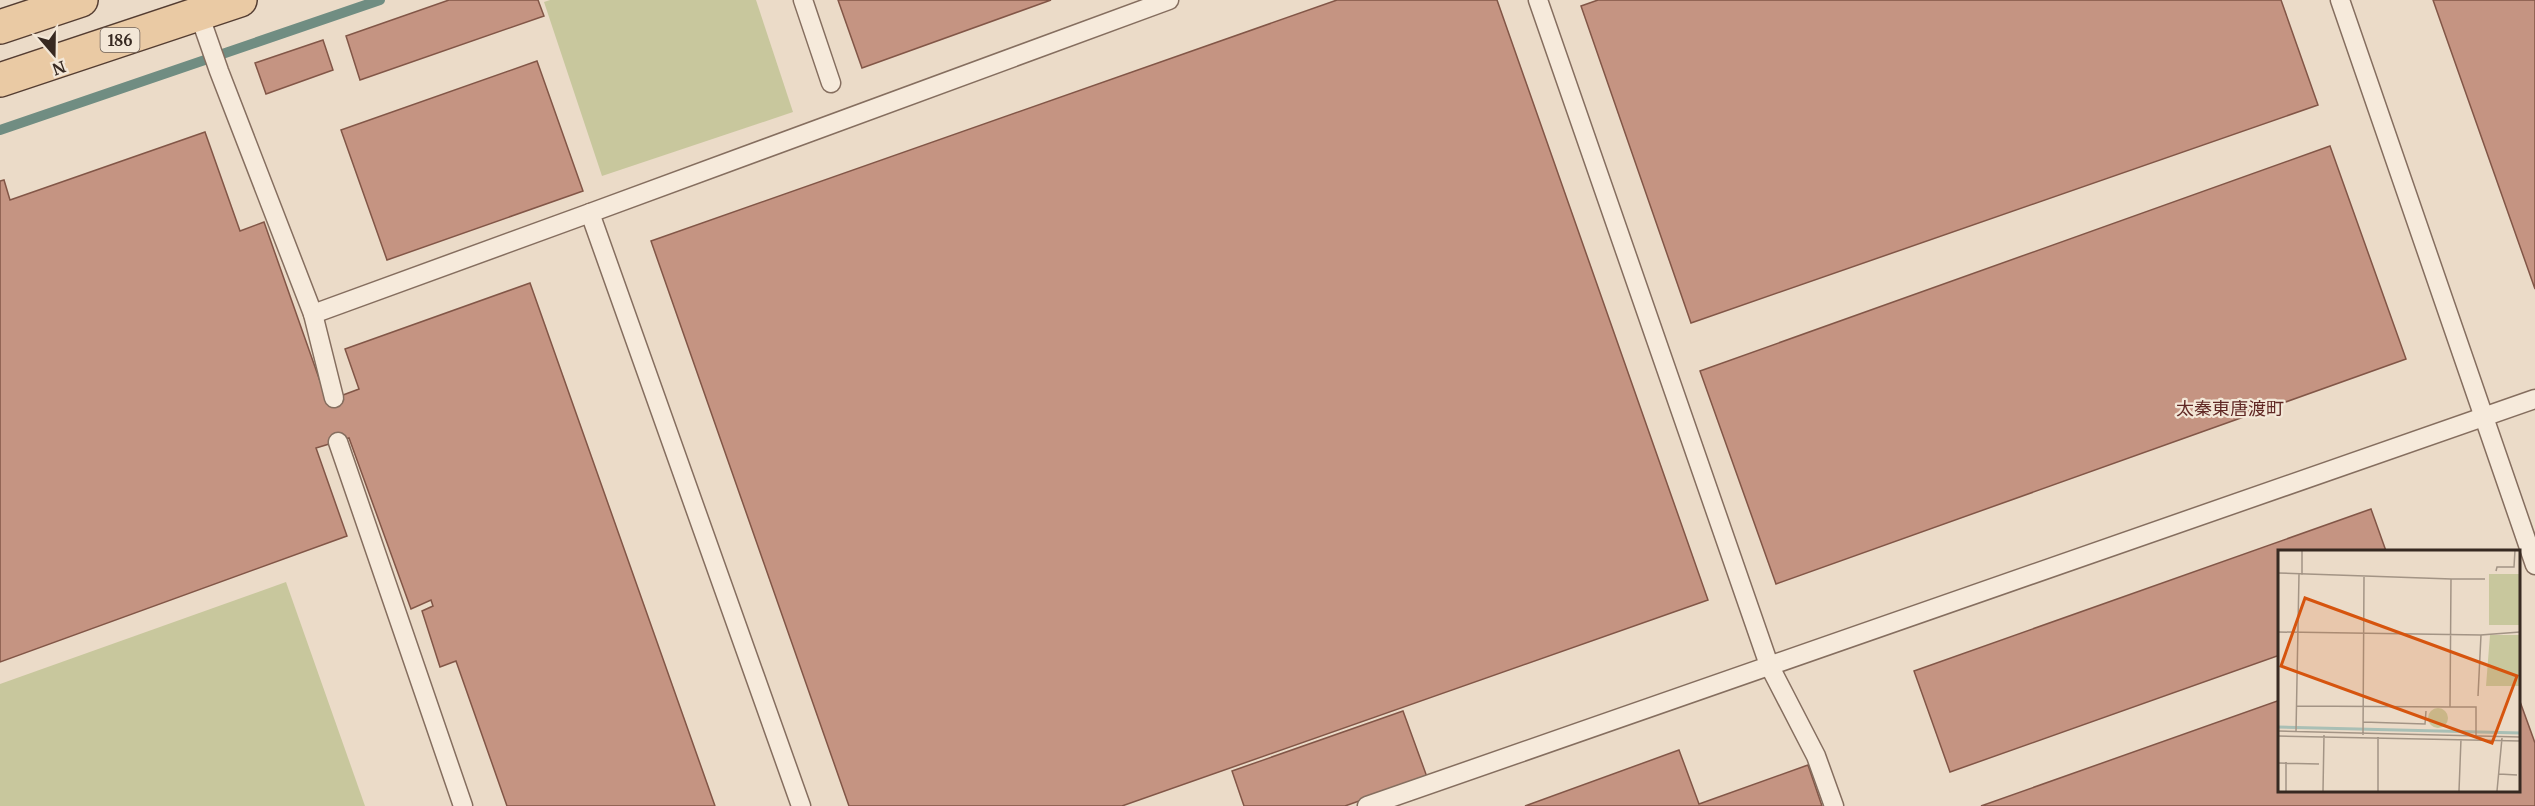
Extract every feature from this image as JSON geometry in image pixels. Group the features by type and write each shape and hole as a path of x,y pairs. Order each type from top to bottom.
{"main road":[{"path":"0,27 81,0"},
{"name":"186","path":"0,80 240,0"}],"lane":[{"path":"803,0 831,83"},
{"path":"313,314 1169,0"},
{"path":"1538,0 1769,665 1816,756 1834,806"},
{"path":"2340,0 2535,565"},
{"path":"199,14 313,314 333,398"},
{"path":"590,213 801,806"},
{"path":"1367,806 2535,399"},
{"path":"338,442 463,806"}],"green space":[{"path":"550,0 756,0 793,112 602,176 544,2"},
{"path":"286,582 365,806 0,806 0,684"}],"building":[{"path":"449,0 538,0 544,16 360,80 346,36"},
{"path":"838,0 1051,0 862,68"},
{"path":"1337,0 1497,0 1708,600 1122,806 849,806 651,241"},
{"path":"1598,0 2281,0 2318,105 1691,323 1581,6"},
{"path":"2433,0 2535,0 2535,289"},
{"path":"323,40 333,70 266,94 255,63"},
{"path":"537,61 583,191 387,260 341,130"},
{"path":"205,132 240,231 264,222 327,401 359,389 345,349 530,283 715,806 507,806 456,661 440,667 422,611 433,606 431,600 411,609 349,438 316,448 347,536 0,662 0,181 4,180 10,200"},
{"path":"2330,146 2406,359 1776,584 1700,371"},
{"path":"2371,509 2386,550 2278,550 2278,656 1950,772 1914,671"},
{"path":"2278,701 2278,791 2520,791 2520,702 2535,743 2535,806 1981,806"},
{"path":"1403,711 1427,777 1345,806 1244,806 1232,771"},
{"path":"1679,750 1699,804 1808,765 1822,806 1525,806"}],"waterway":[{"path":"0,130 380,0"}],"district":[{"name":"太秦東唐渡町","path":"2230,408"}]}
